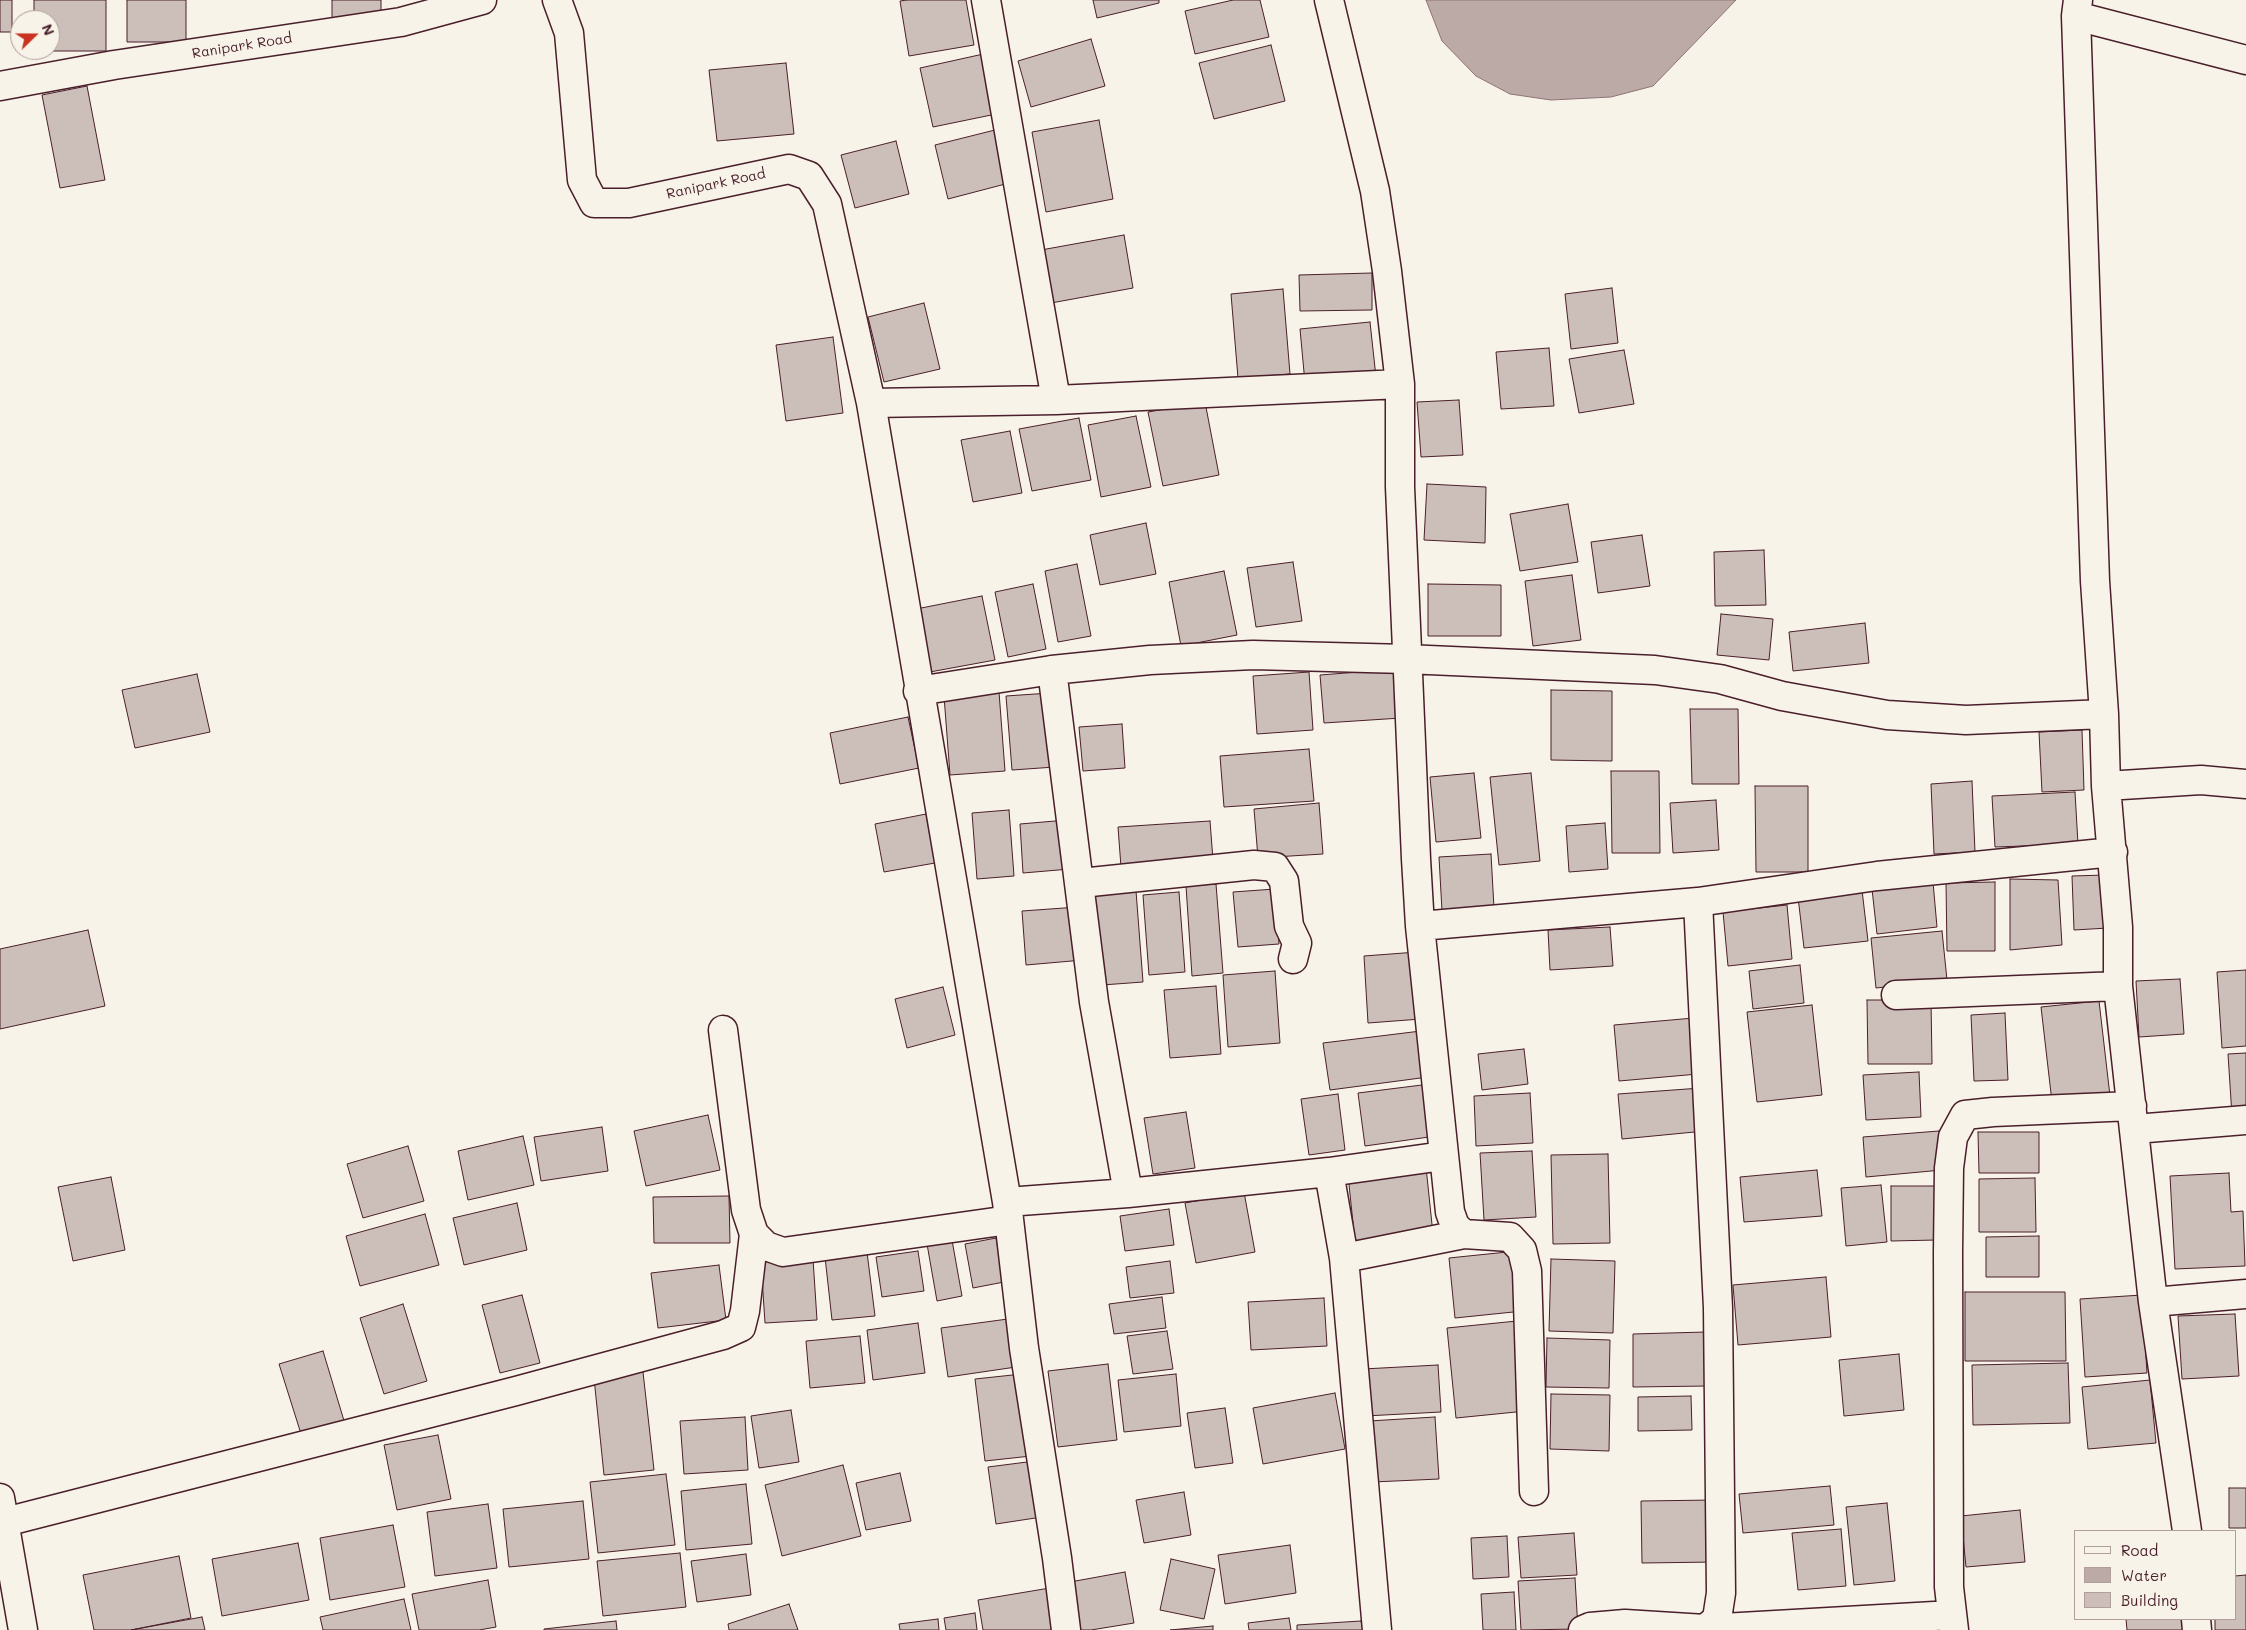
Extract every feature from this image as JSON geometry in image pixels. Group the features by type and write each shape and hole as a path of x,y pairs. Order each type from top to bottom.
{"street":[{"name":"Ranipark Road","path":"0,86 401,11 482,0"},
{"name":"Ranipark Road","path":"556,0 568,33 582,180 594,203 629,203 789,169 809,176 827,204 871,403"},
{"path":"986,0 1056,400"},
{"path":"1329,0 1375,191 1387,271 1400,384 1400,487 1407,615 1406,659 1420,926 1442,1156 1450,1212 1455,1226 1464,1234"},
{"path":"2187,1530 2153,1302 2118,986 2118,927 2106,786 2104,714 2095,582 2077,8 2246,60"},
{"path":"1066,1630 1057,1558 1024,1348 1008,1211 918,691 871,403 1056,400 1400,384"},
{"path":"918,691 1052,670 1150,660 1253,655 1406,659 1655,670 1720,679 1782,696 1887,715 1966,720 2104,714"},
{"path":"1052,670 1081,883 1094,1002 1128,1193"},
{"path":"2106,786 2201,780 2246,784"},
{"path":"1420,926 1698,902 1877,876 2113,852"},
{"path":"1081,883 1254,865 1275,866 1284,881 1289,926 1297,943 1293,958"},
{"path":"1698,902 1718,1308 1720,1593 1717,1618 1705,1629"},
{"path":"1896,995 2118,986"},
{"path":"23,1630 2,1510 516,1391 723,1335 741,1327 745,1311 754,1234 746,1210 723,1030"},
{"path":"1583,1630 1590,1627 1705,1629 1953,1623 1949,1587 1949,1168 1953,1137 1965,1115 1993,1112 2246,1120"},
{"path":"754,1234 766,1246 783,1252 1008,1211 1128,1193 1329,1172 1442,1156"},
{"path":"1329,1172 1344,1258 1377,1630"},
{"path":"1344,1258 1464,1234 1510,1237 1522,1250 1527,1271 1534,1491"},
{"path":"2153,1302 2246,1294"}],"water":[{"path":"1426,0 1736,0 1653,86 1611,97 1551,100 1510,94 1476,76 1442,41"}],"building":[{"path":"0,0 12,0 10,32 0,32"},
{"path":"34,0 106,0 106,51 60,51 60,10 34,10"},
{"path":"127,0 186,0 186,42 127,42"},
{"path":"332,0 381,0 381,20 332,20"},
{"path":"966,0 974,45 909,56 900,1"},
{"path":"1093,0 1159,0 1159,3 1097,18"},
{"path":"1233,0 1260,0 1269,37 1195,54 1185,11"},
{"path":"1091,39 1105,86 1031,107 1018,61"},
{"path":"1271,45 1285,101 1214,119 1199,63"},
{"path":"988,53 1001,113 933,127 920,68"},
{"path":"786,63 794,134 717,141 709,70"},
{"path":"87,86 105,180 60,188 42,95"},
{"path":"1099,120 1113,199 1046,212 1032,132"},
{"path":"999,129 1013,182 948,199 935,145"},
{"path":"896,141 909,194 855,208 841,155"},
{"path":"1124,235 1133,288 1051,303 1041,250"},
{"path":"1372,273 1372,310 1300,311 1299,275"},
{"path":"1612,288 1618,343 1571,349 1565,294"},
{"path":"1283,289 1290,374 1238,378 1231,294"},
{"path":"924,303 940,369 884,382 868,317"},
{"path":"1370,322 1376,377 1305,383 1300,329"},
{"path":"833,337 843,413 786,421 776,345"},
{"path":"1549,348 1554,406 1501,409 1496,352"},
{"path":"1624,350 1634,404 1579,413 1569,359"},
{"path":"1459,400 1463,455 1421,457 1417,402"},
{"path":"1205,402 1219,475 1163,486 1148,412"},
{"path":"1136,416 1151,487 1101,497 1088,425"},
{"path":"1079,418 1091,480 1032,491 1019,429"},
{"path":"1010,431 1022,493 973,502 961,440"},
{"path":"1427,484 1486,487 1485,543 1424,540"},
{"path":"1568,504 1578,562 1520,571 1510,514"},
{"path":"1146,523 1156,574 1100,585 1090,535"},
{"path":"1642,535 1650,586 1598,593 1591,542"},
{"path":"1764,550 1766,605 1715,606 1714,552"},
{"path":"1293,562 1302,621 1256,627 1247,568"},
{"path":"1077,564 1091,636 1058,642 1045,571"},
{"path":"1224,571 1237,635 1181,646 1169,582"},
{"path":"1572,575 1581,640 1533,646 1525,581"},
{"path":"1033,584 1046,649 1008,657 995,592"},
{"path":"1428,584 1501,585 1501,636 1428,636"},
{"path":"982,596 995,660 919,674 906,611"},
{"path":"1721,614 1773,619 1769,660 1717,655"},
{"path":"1865,623 1869,663 1793,671 1789,632"},
{"path":"1398,669 1401,718 1324,723 1320,675"},
{"path":"1309,672 1313,730 1257,734 1253,676"},
{"path":"197,674 210,732 135,748 122,690"},
{"path":"1551,690 1612,691 1612,761 1551,760"},
{"path":"999,692 1005,771 950,775 944,696"},
{"path":"1050,693 1055,767 1012,770 1006,696"},
{"path":"1690,709 1738,709 1739,784 1692,784"},
{"path":"908,717 919,768 840,784 830,733"},
{"path":"1122,724 1125,768 1083,771 1079,727"},
{"path":"2082,730 2084,790 2042,792 2039,732"},
{"path":"1309,749 1314,801 1224,807 1220,756"},
{"path":"1611,771 1659,771 1660,853 1612,853"},
{"path":"1474,773 1481,838 1436,842 1430,777"},
{"path":"1531,773 1540,861 1499,865 1490,777"},
{"path":"1972,781 1975,852 1934,854 1931,784"},
{"path":"1755,786 1808,786 1808,872 1756,872"},
{"path":"2075,792 2078,844 1995,847 1992,796"},
{"path":"1716,800 1719,850 1673,853 1670,803"},
{"path":"1319,803 1323,854 1258,858 1254,809"},
{"path":"1009,810 1014,876 977,879 972,813"},
{"path":"926,814 935,863 884,872 875,824"},
{"path":"1067,820 1070,869 1023,873 1020,824"},
{"path":"1210,821 1213,860 1121,867 1118,827"},
{"path":"1605,823 1608,869 1569,872 1566,826"},
{"path":"1491,854 1494,908 1442,911 1439,857"},
{"path":"2106,875 2108,928 2074,930 2072,876"},
{"path":"2010,879 2058,880 2062,945 2010,950"},
{"path":"1933,882 1937,927 1877,934 1872,889"},
{"path":"1995,882 1995,951 1947,951 1946,883"},
{"path":"1216,884 1223,973 1192,976 1186,886"},
{"path":"1275,889 1279,944 1238,947 1233,892"},
{"path":"1862,890 1868,941 1804,948 1798,897"},
{"path":"1136,891 1143,982 1102,985 1094,894"},
{"path":"1179,892 1185,972 1149,975 1143,895"},
{"path":"1787,905 1792,959 1728,966 1723,912"},
{"path":"1078,907 1083,960 1026,965 1022,911"},
{"path":"1610,927 1613,966 1550,970 1548,930"},
{"path":"88,930 105,1006 0,1029 0,949"},
{"path":"1942,931 1947,980 1876,988 1871,938"},
{"path":"1417,952 1421,1019 1368,1023 1364,956"},
{"path":"1800,965 1804,1003 1753,1009 1749,971"},
{"path":"2246,970 2246,1046 2222,1048 2217,972"},
{"path":"1275,971 1280,1043 1228,1047 1223,975"},
{"path":"2180,979 2184,1034 2139,1037 2136,981"},
{"path":"1216,986 1221,1054 1170,1058 1164,990"},
{"path":"943,987 955,1035 907,1048 895,999"},
{"path":"1867,1000 1931,1000 1932,1064 1868,1064"},
{"path":"2099,1001 2110,1096 2052,1102 2041,1007"},
{"path":"1812,1005 1822,1095 1757,1102 1747,1012"},
{"path":"2005,1013 2008,1080 1974,1081 1971,1015"},
{"path":"1694,1018 1698,1074 1619,1081 1614,1025"},
{"path":"1421,1031 1428,1077 1330,1090 1323,1043"},
{"path":"1524,1049 1528,1084 1482,1090 1478,1054"},
{"path":"2246,1053 2246,1115 2232,1116 2228,1054"},
{"path":"1919,1072 1921,1117 1866,1120 1863,1075"},
{"path":"1422,1085 1429,1137 1365,1146 1358,1093"},
{"path":"1701,1088 1705,1131 1622,1139 1618,1094"},
{"path":"1530,1093 1533,1143 1476,1146 1474,1096"},
{"path":"1338,1094 1345,1150 1309,1155 1301,1099"},
{"path":"1186,1112 1195,1168 1153,1174 1144,1118"},
{"path":"708,1115 720,1170 646,1186 634,1131"},
{"path":"602,1127 608,1171 541,1181 534,1137"},
{"path":"1939,1131 1942,1170 1866,1177 1863,1137"},
{"path":"1978,1132 2039,1132 2039,1173 1979,1173"},
{"path":"523,1136 534,1185 468,1200 458,1151"},
{"path":"408,1146 424,1201 363,1218 347,1164"},
{"path":"1532,1151 1536,1217 1484,1220 1480,1153"},
{"path":"1608,1154 1610,1243 1553,1244 1551,1155"},
{"path":"1426,1167 1433,1234 1355,1242 1348,1175"},
{"path":"1817,1170 1822,1216 1744,1222 1740,1177"},
{"path":"2229,1173 2231,1212 2243,1211 2245,1266 2175,1269 2170,1176"},
{"path":"111,1177 125,1250 73,1261 58,1187"},
{"path":"2035,1178 2036,1232 1979,1232 1979,1179"},
{"path":"1881,1185 1887,1242 1846,1246 1841,1188"},
{"path":"1891,1186 1938,1186 1937,1240 1891,1241"},
{"path":"1244,1192 1255,1252 1196,1263 1185,1203"},
{"path":"729,1196 730,1243 654,1243 653,1197"},
{"path":"517,1203 527,1250 464,1265 453,1218"},
{"path":"1169,1209 1174,1245 1125,1251 1120,1216"},
{"path":"425,1214 439,1265 360,1286 346,1236"},
{"path":"2039,1236 2039,1277 1986,1277 1986,1237"},
{"path":"996,1238 1004,1282 973,1288 965,1244"},
{"path":"952,1240 962,1296 937,1301 927,1244"},
{"path":"918,1251 924,1291 882,1297 876,1257"},
{"path":"1517,1251 1523,1311 1455,1318 1449,1258"},
{"path":"867,1252 875,1316 832,1320 825,1257"},
{"path":"813,1259 817,1320 765,1323 761,1262"},
{"path":"1551,1259 1615,1261 1613,1333 1549,1331"},
{"path":"1170,1261 1174,1293 1130,1298 1126,1267"},
{"path":"719,1265 726,1320 658,1328 651,1273"},
{"path":"1826,1277 1831,1337 1738,1345 1733,1285"},
{"path":"1965,1292 2065,1292 2066,1361 1965,1361"},
{"path":"522,1295 540,1363 500,1373 482,1305"},
{"path":"2142,1295 2147,1373 2085,1377 2080,1299"},
{"path":"1162,1297 1166,1328 1114,1334 1109,1304"},
{"path":"1324,1298 1327,1346 1251,1350 1248,1302"},
{"path":"403,1304 427,1381 384,1394 360,1318"},
{"path":"2235,1314 2239,1376 2182,1379 2178,1316"},
{"path":"1008,1319 1016,1367 948,1377 941,1328"},
{"path":"1517,1321 1526,1411 1456,1418 1447,1328"},
{"path":"918,1323 925,1373 873,1380 867,1330"},
{"path":"1167,1331 1173,1369 1133,1374 1127,1336"},
{"path":"1706,1332 1707,1386 1633,1387 1633,1334"},
{"path":"860,1336 865,1383 810,1388 806,1341"},
{"path":"1547,1338 1610,1340 1609,1388 1546,1387"},
{"path":"323,1351 345,1424 302,1437 279,1364"},
{"path":"1899,1354 1904,1410 1844,1416 1839,1360"},
{"path":"2068,1363 2070,1423 1973,1425 1972,1365"},
{"path":"1108,1364 1117,1440 1058,1447 1048,1371"},
{"path":"1438,1365 1441,1412 1365,1416 1363,1369"},
{"path":"643,1372 654,1470 604,1475 594,1378"},
{"path":"1022,1374 1031,1456 985,1461 975,1379"},
{"path":"1176,1374 1181,1426 1124,1432 1118,1380"},
{"path":"2150,1380 2156,1443 2088,1449 2082,1387"},
{"path":"1335,1393 1345,1449 1263,1464 1253,1408"},
{"path":"1551,1394 1610,1395 1609,1451 1550,1449"},
{"path":"1691,1396 1692,1430 1638,1431 1638,1397"},
{"path":"1225,1408 1233,1463 1195,1468 1187,1413"},
{"path":"791,1410 799,1462 759,1468 751,1416"},
{"path":"745,1417 748,1470 684,1474 680,1421"},
{"path":"1435,1417 1439,1479 1373,1482 1369,1421"},
{"path":"438,1435 451,1499 397,1510 384,1445"},
{"path":"1035,1461 1042,1517 996,1524 988,1467"},
{"path":"843,1465 861,1536 782,1556 765,1485"},
{"path":"900,1473 911,1521 866,1530 856,1483"},
{"path":"666,1474 675,1545 598,1553 590,1482"},
{"path":"746,1484 752,1544 686,1550 681,1491"},
{"path":"1830,1486 1834,1525 1743,1533 1739,1494"},
{"path":"2229,1488 2246,1488 2246,1528 2229,1528"},
{"path":"1184,1492 1191,1535 1144,1543 1136,1500"},
{"path":"1715,1500 1716,1562 1642,1563 1641,1501"},
{"path":"583,1501 589,1559 509,1567 503,1509"},
{"path":"1887,1503 1895,1581 1854,1585 1846,1507"},
{"path":"488,1504 497,1568 435,1576 427,1512"},
{"path":"2020,1510 2025,1562 1966,1567 1961,1516"},
{"path":"393,1525 405,1587 330,1600 320,1538"},
{"path":"1841,1529 1846,1586 1798,1590 1792,1533"},
{"path":"1574,1533 1577,1575 1521,1578 1518,1537"},
{"path":"1507,1536 1509,1577 1473,1579 1471,1538"},
{"path":"298,1543 309,1600 222,1616 212,1559"},
{"path":"1290,1545 1296,1593 1225,1604 1218,1555"},
{"path":"680,1553 686,1607 603,1616 597,1561"},
{"path":"746,1554 751,1595 697,1602 691,1561"},
{"path":"179,1556 191,1618 131,1630 94,1630 83,1575"},
{"path":"1171,1559 1215,1569 1204,1619 1160,1610"},
{"path":"1125,1572 1134,1623 1091,1630 1078,1630 1070,1582"},
{"path":"2246,1575 2246,1630 2215,1630 2215,1620 2236,1620 2236,1576"},
{"path":"1575,1578 1578,1629 1521,1630 1518,1581"},
{"path":"488,1580 496,1627 479,1630 419,1630 412,1594"},
{"path":"1050,1588 1057,1630 983,1630 978,1600"},
{"path":"1514,1592 1516,1630 1483,1630 1481,1594"},
{"path":"404,1599 411,1630 323,1630 320,1617"},
{"path":"789,1604 798,1630 729,1630 728,1624"},
{"path":"975,1613 977,1630 946,1630 944,1618"},
{"path":"202,1617 205,1630 131,1630"},
{"path":"1289,1618 1291,1630 1249,1630 1248,1623"},
{"path":"938,1619 939,1630 900,1630 899,1624"},
{"path":"2126,1620 2183,1620 2184,1630 2127,1630"},
{"path":"616,1621 617,1630 544,1630 544,1629"},
{"path":"1361,1621 1363,1630 1297,1630 1297,1625"},
{"path":"1213,1626 1213,1630 1170,1630"}]}
